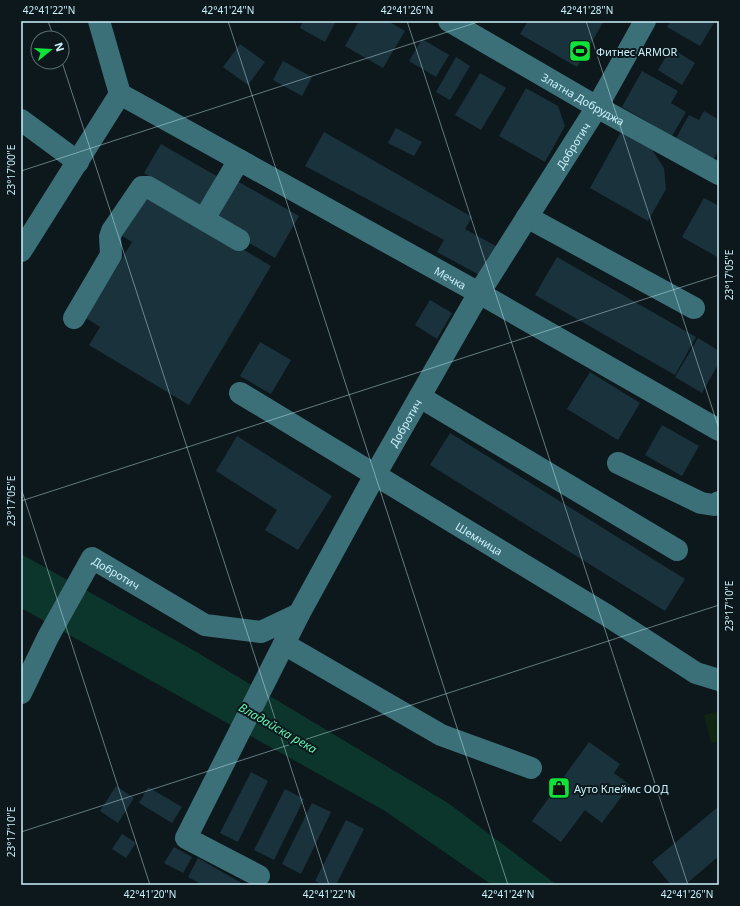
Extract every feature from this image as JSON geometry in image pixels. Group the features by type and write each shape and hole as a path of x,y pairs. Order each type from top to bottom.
{"street":[{"path":"21,251 120,94 99,21"},
{"name":"Златна Добруджа","path":"449,21 597,107 719,174"},
{"name":"Добротич","path":"21,693 48,637 92,558 205,625 260,632 299,614 375,475 479,293 597,107 645,21"},
{"name":"Мечка","path":"120,94 479,293 719,430"},
{"path":"21,120 78,162"},
{"path":"204,219 238,160"},
{"path":"74,318 111,255 110,237 112,231 142,186 148,187 239,240"},
{"path":"527,217 694,308"},
{"name":"Шемница","path":"240,393 608,616 696,673 719,680"},
{"path":"420,397 676,550"},
{"path":"618,463 701,503 714,505 719,502"},
{"path":"259,876 186,838 299,614"},
{"path":"284,644 441,735 531,768"}],"shaded area":[{"path":"719,711 719,741 711,743 704,715"}],"water":[{"name":"Владайска река","path":"21,554 193,650 448,803 557,885 492,885 385,811 21,608"}],"building":[{"path":"303,21 336,21 325,42 300,28"},
{"path":"359,21 388,21 405,31 383,68 345,46"},
{"path":"528,21 604,21 577,67 520,34"},
{"path":"671,21 715,21 700,46 667,27"},
{"path":"422,39 449,55 436,77 409,61"},
{"path":"240,44 265,62 248,85 223,67"},
{"path":"671,48 695,63 682,85 658,70"},
{"path":"456,57 470,66 450,100 436,92"},
{"path":"283,61 312,77 302,96 273,80"},
{"path":"642,71 678,91 671,103 686,112 672,136 622,107"},
{"path":"480,73 506,88 481,130 455,115"},
{"path":"526,88 558,106 565,126 545,162 499,136"},
{"path":"704,111 719,120 719,150 713,160 676,138 689,115 699,120"},
{"path":"396,128 422,142 414,156 388,143"},
{"path":"324,132 472,217 465,229 501,249 485,278 437,252 444,240 305,166"},
{"path":"621,132 651,148 664,168 666,189 648,221 590,188"},
{"path":"161,144 220,178 203,208 144,173"},
{"path":"237,181 299,216 275,258 213,222"},
{"path":"142,189 271,266 189,405 89,345 100,327 86,318 132,242 116,232"},
{"path":"704,198 719,206 719,258 682,237"},
{"path":"557,257 696,337 675,375 535,295"},
{"path":"430,300 452,313 437,339 415,325"},
{"path":"698,338 719,351 719,363 702,393 675,377"},
{"path":"260,342 291,360 271,394 240,376"},
{"path":"590,372 640,403 618,440 567,409"},
{"path":"662,425 699,446 682,476 645,455"},
{"path":"450,433 685,579 665,611 430,465"},
{"path":"237,436 332,496 298,550 265,530 277,510 216,471"},
{"path":"589,742 620,764 614,773 630,785 602,823 585,810 561,842 532,821"},
{"path":"251,772 268,781 238,842 220,833"},
{"path":"116,786 134,798 118,823 100,811"},
{"path":"148,787 182,807 172,823 139,803"},
{"path":"285,789 304,799 274,860 254,850"},
{"path":"312,803 331,812 301,874 282,864"},
{"path":"719,806 719,856 685,885 671,885 652,862"},
{"path":"346,820 364,829 336,885 324,885 315,881"},
{"path":"122,834 136,843 126,858 112,849"},
{"path":"174,847 192,857 183,873 164,863"},
{"path":"198,858 245,885 203,885 188,877"}],"place":[{"name":"Фитнес ARMOR","path":"580,51"},
{"name":"Ауто Клеймс ООД","path":"559,788"}]}
